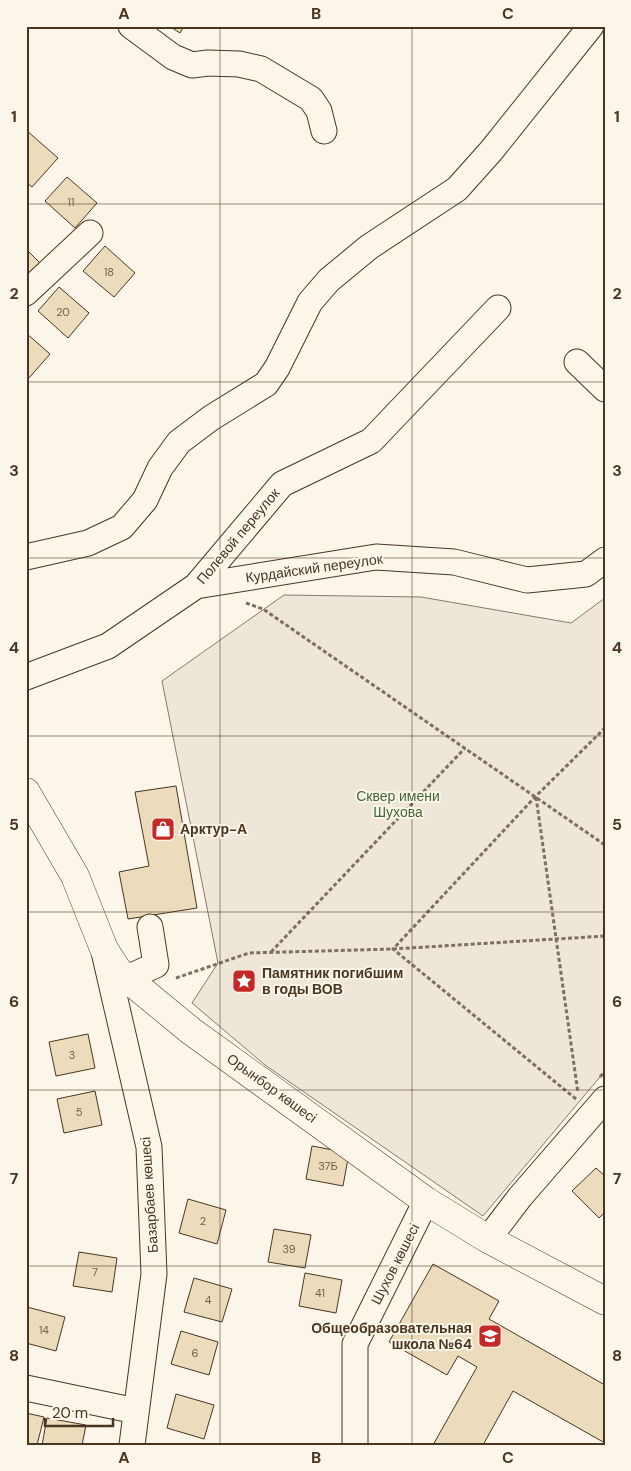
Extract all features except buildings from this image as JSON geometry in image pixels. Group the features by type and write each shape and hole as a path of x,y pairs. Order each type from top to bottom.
{"main road":[{"name":"Орынбор көшесі","path":"26,792 75,876 104,949 118,971 191,1031 426,1201 488,1239 605,1301"}],"street":[{"path":"131,26 173,58 192,65 208,63 239,64 261,69 311,99 319,111 324,131"},
{"path":"26,557 88,543 122,527 144,500 160,468 179,442 210,418 266,384 277,368 310,302 329,280 369,247 457,189 491,150 590,26"},
{"path":"26,293 90,233"},
{"name":"Полевой переулок","path":"26,677 108,646 196,586 282,484 371,441 498,308"},
{"path":"577,362 605,389"},
{"name":"Курдайский переулок","path":"196,586 376,556 454,562 527,580 586,574 605,560"},
{"path":"127,978 156,965 150,927"},
{"name":"Базарбаев көшесі","path":"104,949 149,1147 154,1274 132,1445"},
{"path":"488,1239 602,1089"},
{"name":"Шухов көшесі","path":"355,1445 355,1344 426,1201"},
{"path":"26,1388 136,1411"}],"path":[{"path":"238,600 263,609 605,845"},
{"path":"394,949 536,796 605,728"},
{"path":"271,952 465,748"},
{"path":"394,949 579,1101 536,796"},
{"path":"156,965 172,979 249,953 394,949 605,936"},
{"path":"602,1089 605,1071"}],"green space":[{"name":"Сквер имени Шухова","path":"284,595 421,597 571,623 605,598 605,1071 483,1216 265,1065 192,1003 218,963 162,681"}],"place":[{"name":"Арктур-А","path":"163,829"},
{"name":"Памятник погибшим в годы ВОВ","path":"244,981"},
{"name":"Общеобразовательная школа №64","path":"490,1336"}]}
